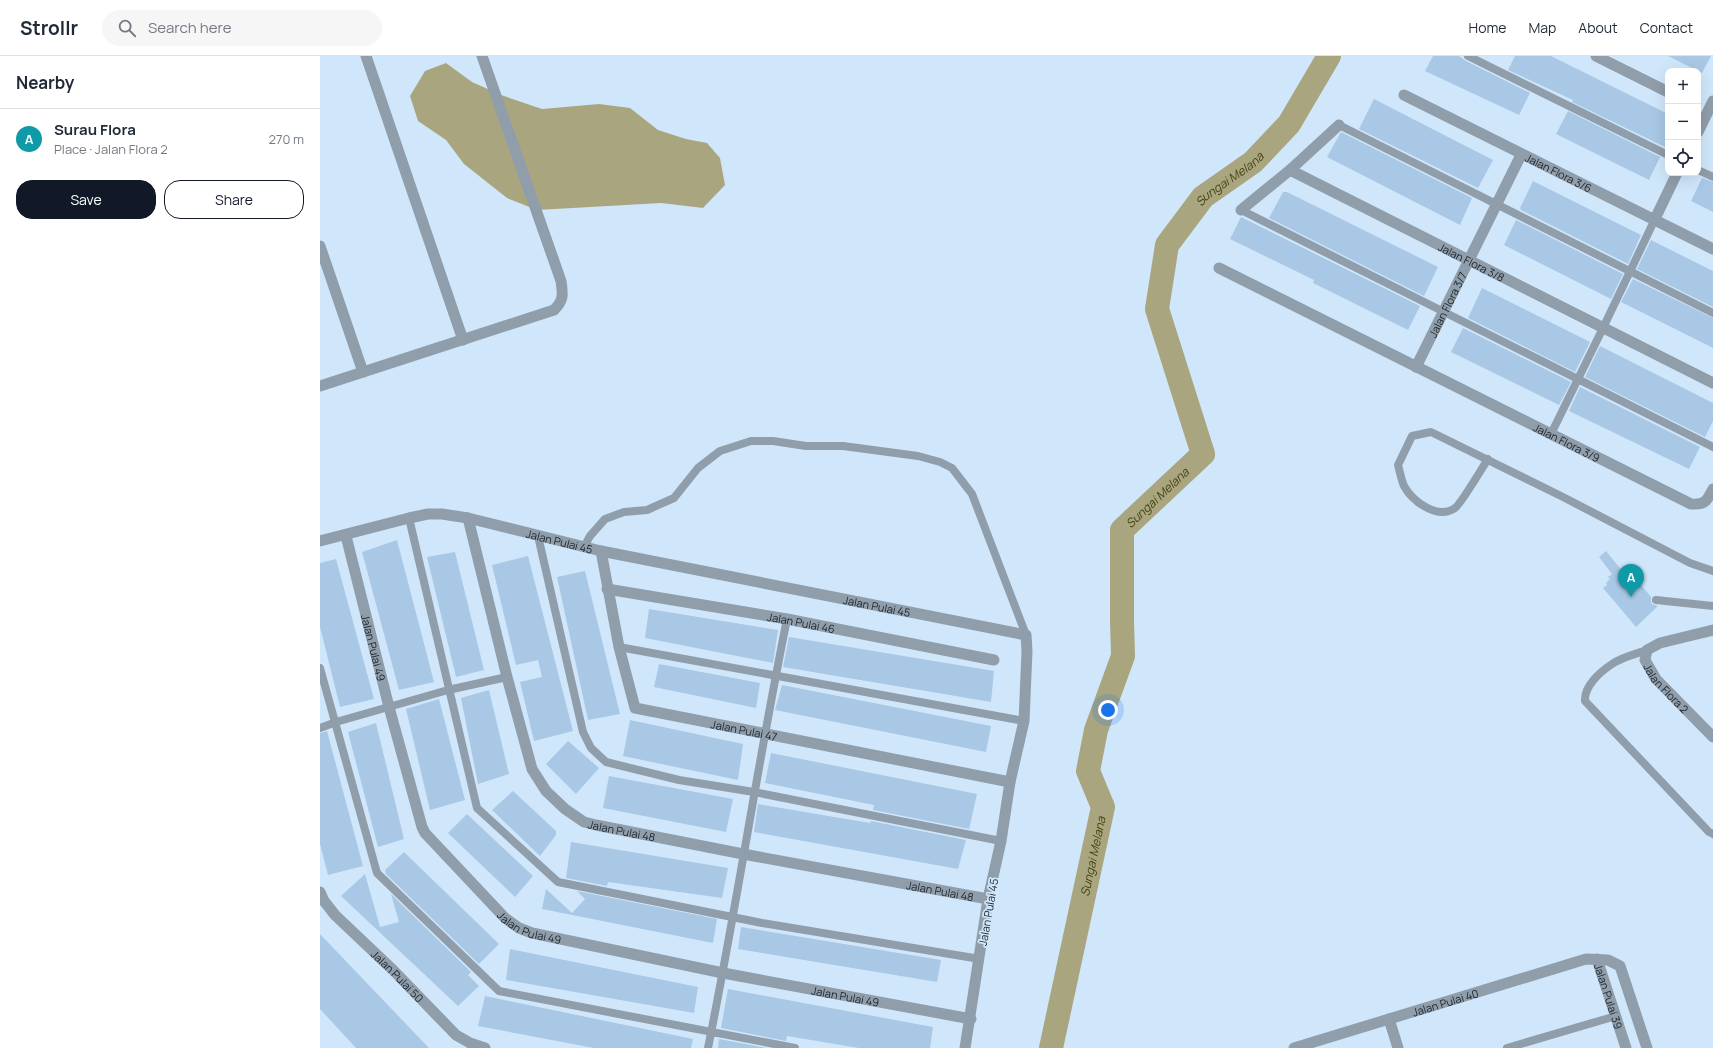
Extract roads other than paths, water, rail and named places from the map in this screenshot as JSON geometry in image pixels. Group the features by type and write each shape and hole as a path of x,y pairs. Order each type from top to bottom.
{"street":[{"path":"366,56 463,340"},
{"path":"320,386 554,310 561,303 563,293 561,281 482,56"},
{"path":"1596,56 1665,90"},
{"name":"Jalan Flora 3/6","path":"1404,95 1713,249"},
{"path":"1701,124 1706,111 1713,101"},
{"path":"1241,210 1290,170 1339,125"},
{"name":"Jalan Flora 3/7","path":"1416,367 1521,154"},
{"name":"Jalan Flora 3/8","path":"1290,170 1713,383"},
{"path":"1655,219 1676,176"},
{"path":"320,246 363,372"},
{"name":"Jalan Flora 3/9","path":"1219,268 1691,504 1700,505 1707,500 1713,489"},
{"name":"Jalan Pulai 45","path":"320,541 346,536 409,518 435,514 468,518 601,551 1026,635 1027,651 1024,721 1010,782 1001,841 988,899 971,1019 965,1048"},
{"name":"Jalan Pulai 48","path":"468,518 507,677 532,769 546,791 565,809 584,822 743,854 988,899"},
{"name":"Jalan Pulai 49","path":"346,536 389,707 422,827 425,833 505,918 519,928 532,933 723,973 971,1019"},
{"name":"Jalan Pulai 47","path":"601,551 619,647 635,708 1010,782"},
{"name":"Jalan Pulai 46","path":"607,589 788,619 994,660"},
{"name":"Jalan Flora 2","path":"1713,630 1660,643 1647,650 1645,660 1656,679 1713,737"},
{"name":"Jalan Pulai 50","path":"320,892 324,901 335,915 393,970 456,1035 470,1043 485,1048"},
{"name":"Jalan Pulai 40","path":"1294,1048 1586,959 1596,959"},
{"name":"Jalan Pulai 39","path":"1626,1048 1596,959 1608,960 1620,966 1647,1048"},
{"path":"1389,1019 1398,1048"}],"lane":[{"path":"1468,56 1665,154"},
{"path":"1339,125 1630,273 1713,313"},
{"path":"1701,171 1713,177"},
{"path":"1241,210 1713,447"},
{"path":"1551,434 1655,219"},
{"path":"1488,459 1456,508 1446,512 1434,511 1419,502 1404,486 1398,465 1412,436 1431,432 1488,459 1690,563 1713,571"},
{"path":"584,547 598,525 605,519 624,512 647,510 674,498 698,468 720,451 751,442 773,441 806,446 843,446 918,456 940,462 952,468 972,494 1026,635"},
{"path":"409,518 448,690 477,808 558,882 762,923 980,959"},
{"path":"538,536 583,732 591,748 606,762 679,780 754,792 1001,841"},
{"path":"1656,600 1713,606"},
{"path":"708,1048 723,973 764,734 788,619"},
{"path":"619,647 1024,721"},
{"path":"1647,650 1612,664 1589,685 1585,694 1586,701 1709,832 1713,834"},
{"path":"320,668 377,873 499,991 794,1048"},
{"path":"320,728 448,690 507,677"},
{"path":"1507,1048 1616,1016"}],"waterway":[{"name":"Sungai Melana","path":"1051,1048 1103,807 1088,771 1096,730 1123,656 1122,530 1203,454 1157,309 1167,245 1203,197 1253,162 1289,124 1329,56"}],"place":[{"name":"Surau Flora","path":"1631,597"}]}
